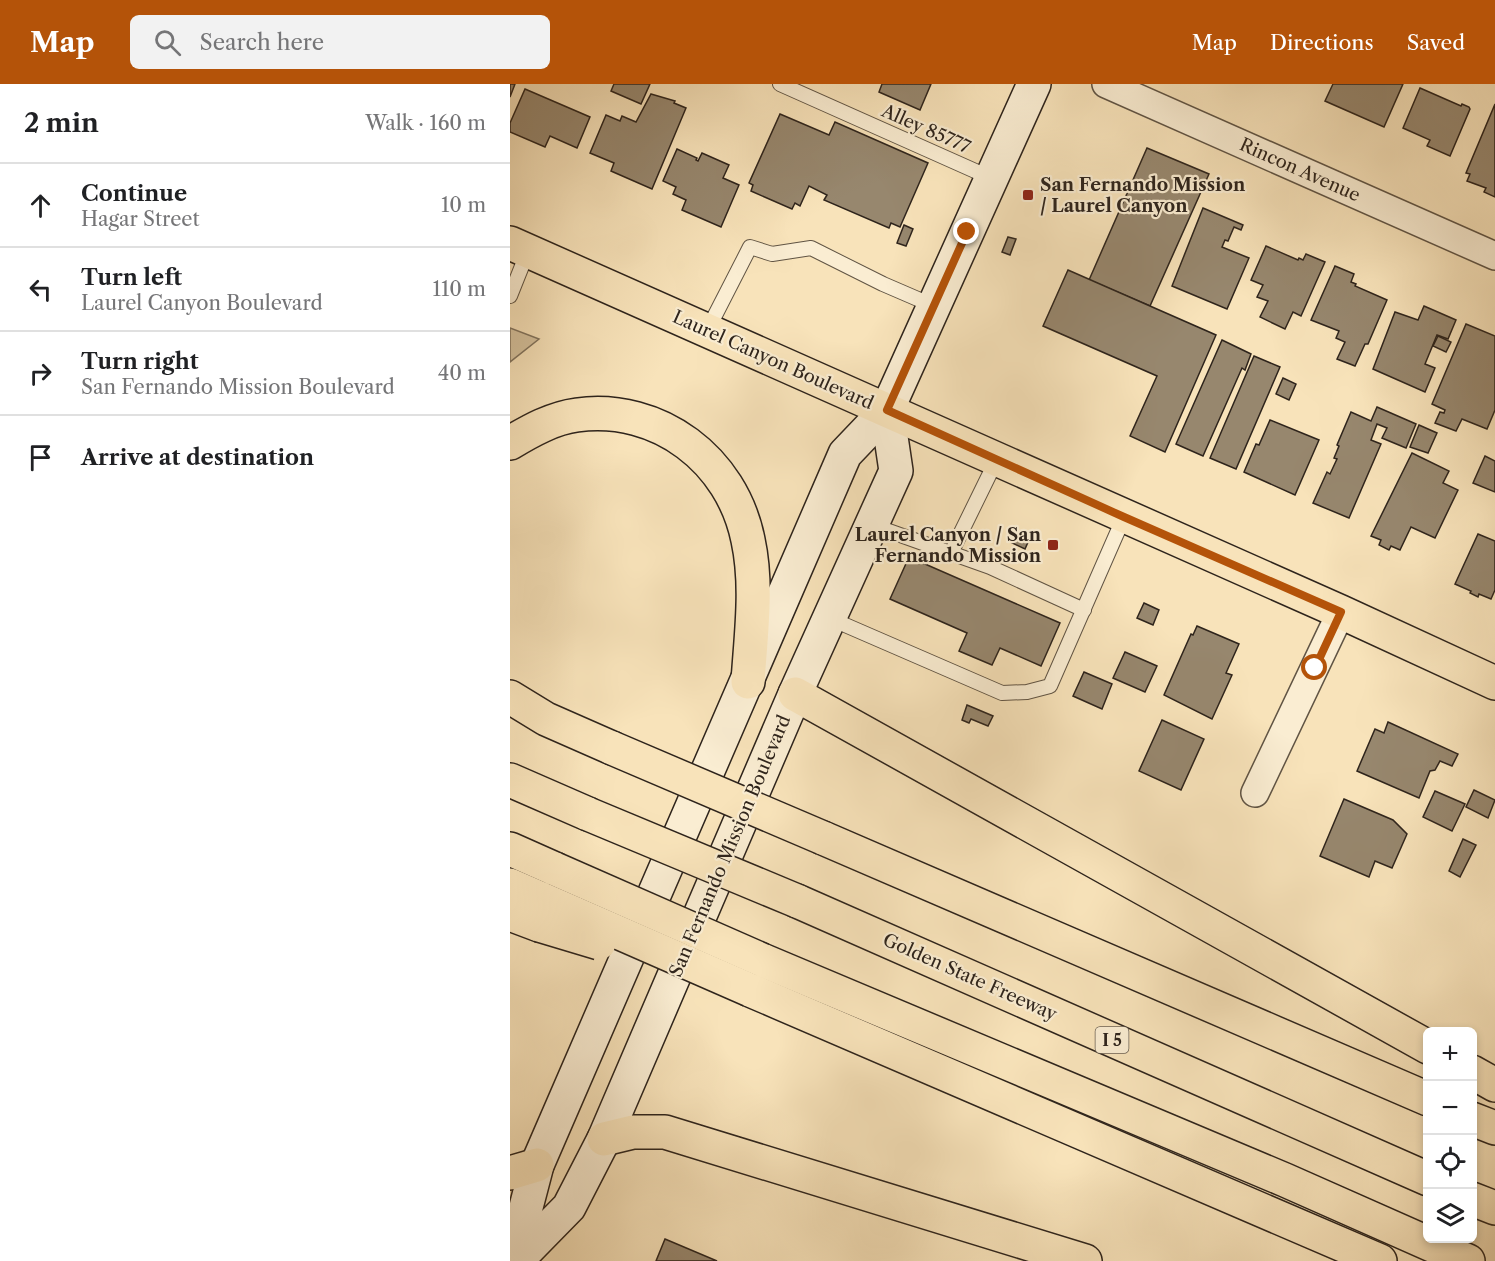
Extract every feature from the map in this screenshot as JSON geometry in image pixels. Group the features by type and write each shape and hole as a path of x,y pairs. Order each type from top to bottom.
{"main road":[{"name":"San Fernando Mission Boulevard","path":"514,1261 524,1169 748,682 845,454 887,410 1034,84"},
{"name":"Laurel Canyon Boulevard","path":"519,247 1341,612 1495,683"},
{"name":"San Fernando Mission Boulevard","path":"514,1261 568,1207 604,1139 795,694 896,471 887,410"},
{"path":"510,443 553,422 575,415 603,413 629,416 657,425 683,439 708,461 727,484 739,508 748,540 753,577 748,682"},
{"path":"795,694 1423,1044"},
{"path":"510,697 546,719 612,748 1423,1097"},
{"name":"Golden State Freeway","path":"510,780 797,901 1423,1177"},
{"path":"510,849 762,960 1285,1180 1468,1261"},
{"path":"510,885 530,912 750,990 1380,1261"},
{"path":"1477,1074 1495,1085"},
{"path":"1477,1121 1495,1128"},
{"path":"604,1139 633,1132 665,1132 1085,1261"},
{"path":"1477,1200 1495,1208"}],"street":[{"name":"Rincon Avenue","path":"1106,84 1495,256"},
{"path":"1255,793 1341,612"}],"lane":[{"name":"Alley 85777","path":"780,84 991,178"},
{"path":"510,296 519,247"},
{"path":"707,330 750,247 772,254 811,248 883,284 934,306"},
{"path":"951,553 997,459"},
{"path":"829,618 1002,693 1026,692 1050,686 1124,517"},
{"path":"872,524 990,567 1084,610"}],"shaded area":[{"path":"510,328 539,339 510,362"}],"building":[{"path":"510,84 515,84 510,97"},
{"path":"614,84 650,84 641,104 611,91"},
{"path":"882,84 931,84 920,110 879,92"},
{"path":"1333,84 1403,84 1384,127 1325,101"},
{"path":"1420,88 1470,109 1450,156 1427,146 1430,140 1403,128"},
{"path":"525,89 590,117 577,148 550,136 545,147 510,132 510,123"},
{"path":"651,94 675,101 674,103 686,108 652,189 611,171 614,163 590,153 606,115 620,121 622,116 636,122"},
{"path":"1495,104 1495,197 1484,192 1486,188 1467,181 1470,174 1466,173"},
{"path":"780,114 829,135 835,122 928,163 900,227 891,223 889,228 824,200 827,195 809,186 800,206 795,203 792,209 751,191 753,185 749,183"},
{"path":"1147,148 1209,174 1150,306 1089,280"},
{"path":"677,149 697,158 698,161 702,153 729,165 723,178 739,185 721,227 682,210 686,200 673,194 676,187 663,181"},
{"path":"1203,208 1243,225 1241,230 1234,227 1228,241 1225,240 1222,247 1249,258 1227,309 1172,286"},
{"path":"904,225 913,229 906,246 897,243"},
{"path":"1008,237 1016,239 1010,255 1002,252"},
{"path":"1266,246 1298,260 1299,258 1303,260 1306,254 1325,262 1301,316 1293,312 1285,329 1260,317 1268,301 1257,297 1263,285 1251,280"},
{"path":"1335,266 1354,274 1351,282 1356,284 1355,286 1387,300 1368,344 1365,344 1355,366 1337,359 1345,342 1336,338 1339,331 1311,320"},
{"path":"1068,270 1216,335 1165,452 1130,436 1157,376 1043,326"},
{"path":"1424,306 1456,320 1448,339 1437,335 1425,364 1435,368 1425,392 1373,369 1395,312 1418,320"},
{"path":"1466,324 1495,336 1495,410 1487,429 1462,419 1456,431 1435,423 1440,412 1444,413 1445,410 1432,404"},
{"path":"1438,336 1451,342 1446,352 1433,346"},
{"path":"1222,340 1251,354 1245,370 1242,368 1203,456 1176,444"},
{"path":"1254,356 1280,367 1236,469 1210,458"},
{"path":"1283,378 1296,384 1289,400 1276,394"},
{"path":"1377,407 1416,424 1406,448 1382,438 1387,428 1377,424 1371,440 1381,444 1349,518 1313,503 1327,472 1330,474 1337,459 1334,458 1339,446 1337,445 1351,412 1371,421"},
{"path":"1270,420 1319,440 1295,495 1244,472"},
{"path":"1419,425 1437,433 1428,453 1410,447"},
{"path":"1412,453 1449,471 1443,483 1458,490 1435,538 1411,527 1400,550 1391,546 1389,550 1379,545 1381,540 1371,536"},
{"path":"1485,456 1495,461 1495,492 1473,483"},
{"path":"1011,534 1028,542 1025,549 1008,541"},
{"path":"1478,534 1495,541 1495,590 1491,599 1479,594 1478,597 1455,584"},
{"path":"909,557 1060,623 1041,666 1000,648 992,665 959,651 967,633 890,599"},
{"path":"1144,603 1159,610 1153,625 1137,618"},
{"path":"1197,626 1239,644 1226,673 1232,675 1212,719 1164,695 1191,634 1193,635"},
{"path":"1125,652 1157,666 1145,692 1113,678"},
{"path":"1084,672 1112,684 1102,709 1073,696"},
{"path":"967,705 993,716 988,726 971,719 969,723 962,720"},
{"path":"1162,720 1204,739 1181,790 1139,771"},
{"path":"1388,722 1458,754 1452,766 1440,761 1435,770 1430,771 1419,798 1357,771 1375,729 1384,733"},
{"path":"1474,790 1495,800 1488,818 1466,807"},
{"path":"1435,791 1465,804 1452,831 1423,817"},
{"path":"1344,799 1393,820 1407,834 1392,868 1375,861 1369,877 1320,856"},
{"path":"1463,839 1476,845 1460,877 1449,871"},
{"path":"665,1239 717,1261 656,1261"}],"place":[{"name":"San Fernando Mission / Laurel Canyon","path":"1028,195"},
{"name":"Laurel Canyon / San Fernando Mission","path":"1053,545"}],"route":[{"path":"967,232 887,410 1341,612 1315,668"}]}
